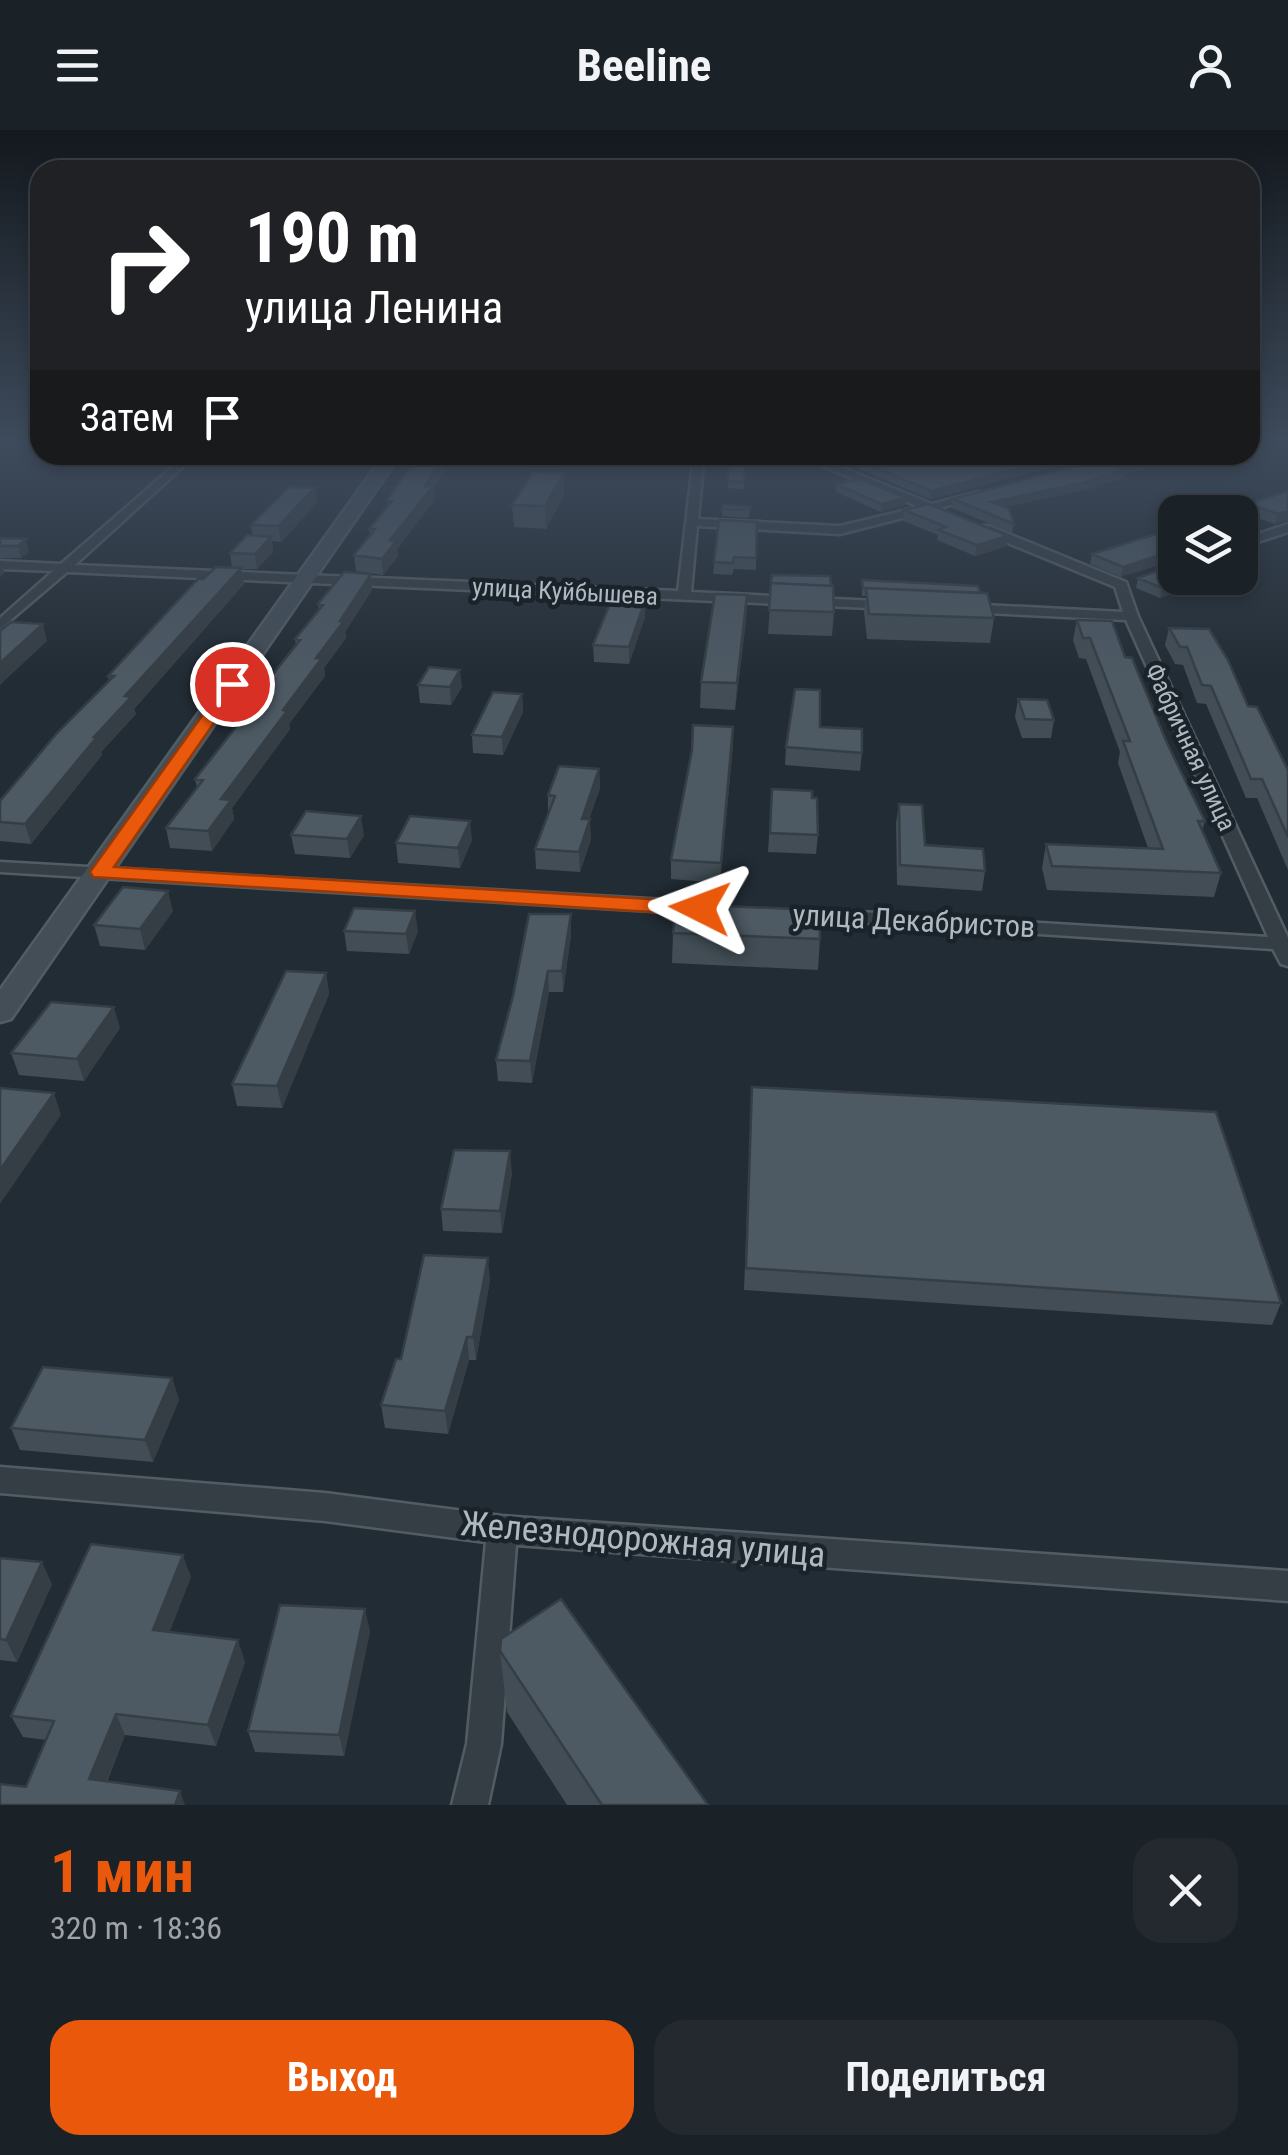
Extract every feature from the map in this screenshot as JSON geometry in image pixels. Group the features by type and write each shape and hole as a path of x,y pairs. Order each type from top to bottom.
{"main road":[{"path":"0,1012 346,521"}],"street":[{"path":"0,625 115,521"},
{"path":"684,596 692,522 840,530 877,521"},
{"path":"966,522 1121,584 1139,578"},
{"path":"1258,538 1288,528"},
{"name":"улица Куйбышева","path":"0,565 917,606"},
{"name":"Фабричная улица","path":"1121,584 1131,616 1286,949"},
{"path":"956,608 1131,616"},
{"path":"0,867 718,910"},
{"name":"улица Декабристов","path":"777,913 1286,949"},
{"name":"Железнодорожная улица","path":"0,1480 326,1507 502,1530 1288,1586"},
{"path":"470,1805 484,1744 502,1530"}],"building":[{"path":"255,521 283,521 278,526 251,525"},
{"path":"375,521 405,521 390,540 396,541 382,559 354,555 375,529 369,529"},
{"path":"719,521 757,522 756,558 734,557 733,563 714,562"},
{"path":"932,521 971,521 1008,536 977,545 938,530 946,527"},
{"path":"1158,533 1158,556 1123,567 1092,554"},
{"path":"247,535 271,537 255,554 230,553"},
{"path":"0,538 26,539 18,546 0,546"},
{"path":"216,567 241,568 125,696 131,697 25,824 0,822 0,801 57,733 114,676 108,676 198,579"},
{"path":"1158,571 1158,586 1138,578"},
{"path":"344,572 371,574 340,621 344,621 316,658 322,658 283,710 287,711 221,799 231,800 208,831 166,828 203,780 195,779 274,679 270,678 300,640 295,639"},
{"path":"772,575 830,576 831,586 771,583"},
{"path":"862,580 978,586 980,593 863,588"},
{"path":"771,583 833,586 834,612 769,610"},
{"path":"866,588 987,593 994,618 869,614"},
{"path":"715,594 747,595 737,683 701,682"},
{"path":"612,599 645,601 629,647 593,645"},
{"path":"1077,620 1112,621 1125,657 1132,658 1205,821 1198,821 1221,873 1052,866 1046,844 1163,849 1123,741 1130,741 1090,638 1083,638"},
{"path":"11,622 43,624 0,663 0,631"},
{"path":"1169,628 1209,629 1248,706 1257,707 1288,770 1288,837 1262,779 1251,779 1211,686 1202,685 1187,647 1180,647"},
{"path":"429,667 460,670 450,687 418,685"},
{"path":"795,689 820,690 820,727 862,729 862,753 786,747"},
{"path":"493,692 522,694 502,737 472,735"},
{"path":"1018,699 1047,700 1054,720 1025,719"},
{"path":"693,725 733,727 721,863 671,860 692,750"},
{"path":"559,766 599,769 582,819 590,819 579,852 535,849 555,796 548,795"},
{"path":"772,789 812,791 812,798 817,798 818,835 770,833"},
{"path":"899,804 922,805 925,845 983,849 985,871 900,865"},
{"path":"306,811 361,816 347,839 291,835"},
{"path":"410,816 470,821 458,848 396,843"},
{"path":"123,887 168,891 140,929 94,925"},
{"path":"676,904 819,910 820,939 673,933"},
{"path":"354,908 415,911 406,934 344,931"},
{"path":"529,914 571,914 562,971 548,971 530,1061 496,1060 513,996"},
{"path":"286,971 326,973 277,1086 232,1084"},
{"path":"51,1002 114,1007 77,1059 11,1053"},
{"path":"752,1087 1216,1112 1281,1303 746,1268"},
{"path":"0,1088 54,1093 0,1170"},
{"path":"454,1150 510,1151 500,1211 441,1209"},
{"path":"424,1255 488,1258 473,1337 467,1337 445,1411 381,1405 396,1359 401,1359"},
{"path":"43,1367 172,1378 145,1440 11,1428"},
{"path":"91,1544 183,1555 153,1630 238,1640 208,1725 116,1714 89,1779 180,1791 175,1805 0,1805 0,1784 26,1787 54,1721 11,1716"},
{"path":"0,1558 42,1562 6,1640 0,1639"},
{"path":"561,1599 708,1805 602,1805 500,1651 501,1639"},
{"path":"280,1605 365,1609 339,1735 248,1731"}],"route":[{"path":"232,684 100,872 700,908"}]}
